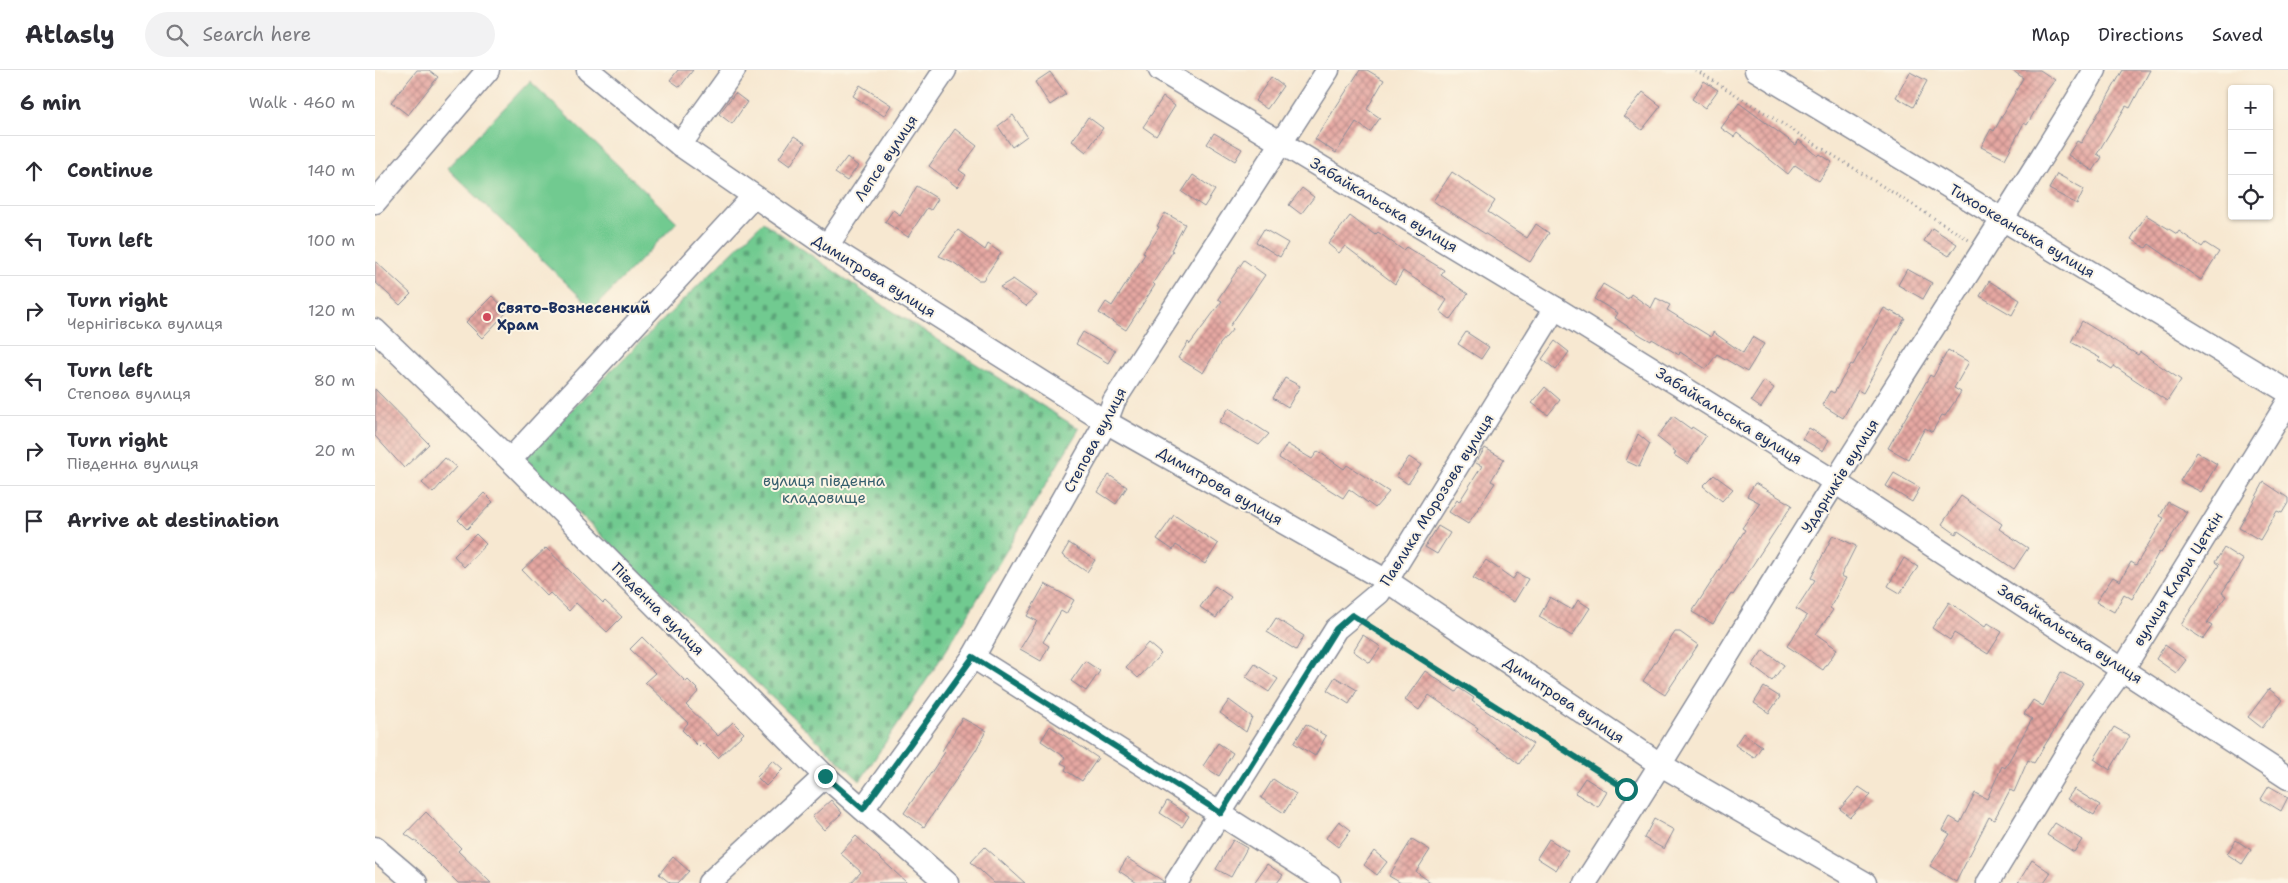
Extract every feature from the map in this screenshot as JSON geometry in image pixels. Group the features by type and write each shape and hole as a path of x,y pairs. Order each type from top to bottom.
{"street":[{"path":"375,202 488,70"},
{"name":"Димитрова вулиця","path":"588,70 680,145 753,197 827,246 1107,422 1387,581 1661,765 1865,883"},
{"path":"680,145 734,70"},
{"name":"Лепсе вулиця","path":"827,246 945,70"},
{"name":"Забайкальська вулиця","path":"1160,70 1555,308 1835,482 2123,668 2288,778"},
{"name":"Степова вулиця","path":"863,809 973,657 1107,422 1114,401 1282,144 1328,70"},
{"name":"Тихоокеанська вулиця","path":"1756,70 2288,392"},
{"name":"Ударників вулиця","path":"1585,883 1661,765 1835,482 2004,220 2095,70"},
{"path":"509,460 753,197"},
{"name":"Павлика Морозова вулиця","path":"1177,883 1336,629 1379,593 1387,581 1555,308"},
{"name":"Південна вулиця","path":"375,330 509,460 825,776 947,883"},
{"name":"вулиця Клари Цеткін","path":"1988,883 2091,713 2123,668 2288,402"},
{"path":"973,657 1329,883"},
{"path":"709,883 825,776"},
{"path":"375,848 416,883"}],"path":[{"path":"1696,70 1984,250"},
{"path":"1352,615 1626,789"}],"green space":[{"path":"530,81 677,222 593,309 447,168"},
{"name":"вулиця південна кладовище","path":"763,222 883,305 1079,429 951,643 860,781 521,459"}],"building":[{"path":"417,70 429,70 438,77 408,115 391,102"},
{"path":"678,70 693,70 680,87 670,80"},
{"path":"1360,70 1367,70 1384,80 1367,109 1380,118 1370,132 1356,122 1336,153 1315,139"},
{"path":"2012,70 2040,70 2055,80 2045,93 2027,125 2024,123 2005,159 1981,147 1991,129 1994,131 2023,78"},
{"path":"2123,70 2150,70 2130,108 2126,106 2097,154 2102,157 2093,171 2068,155 2077,141 2081,143"},
{"path":"1050,72 1066,94 1050,105 1035,82"},
{"path":"1910,72 1927,81 1913,107 1896,97"},
{"path":"1271,77 1283,86 1267,109 1255,101"},
{"path":"1704,81 1718,90 1705,108 1692,99"},
{"path":"860,85 891,105 884,116 853,96"},
{"path":"1643,92 1661,106 1642,130 1624,116"},
{"path":"735,93 747,102 732,124 719,114"},
{"path":"1163,97 1175,106 1156,136 1143,127"},
{"path":"1739,103 1796,145 1799,140 1818,156 1820,154 1832,162 1819,181 1795,165 1788,174 1737,133 1734,137 1721,128"},
{"path":"1013,115 1027,136 1012,147 998,126"},
{"path":"1088,117 1103,128 1086,152 1072,141"},
{"path":"955,129 977,146 959,170 966,175 957,187 929,166"},
{"path":"1214,133 1242,149 1235,161 1207,144"},
{"path":"794,136 805,143 790,166 779,158"},
{"path":"847,157 858,166 847,181 835,173"},
{"path":"1452,172 1495,201 1488,212 1527,238 1536,224 1549,233 1530,262 1433,201"},
{"path":"2057,174 2084,189 2077,204 2049,189"},
{"path":"1193,175 1215,190 1204,207 1182,192"},
{"path":"917,186 938,199 931,210 927,208 908,237 885,222 893,210 900,215"},
{"path":"1302,188 1314,197 1301,214 1289,205"},
{"path":"1165,213 1185,224 1171,250 1173,251 1153,283 1155,285 1126,330 1099,313 1106,302 1112,306 1145,254 1143,252 1159,227 1157,226"},
{"path":"2146,215 2177,234 2179,231 2202,247 2205,243 2219,252 2201,280 2149,244 2146,248 2131,239"},
{"path":"1350,216 1375,235 1378,232 1403,250 1406,247 1444,270 1441,275 1468,294 1450,319 1440,311 1447,300 1403,271 1395,284 1345,246 1339,253 1328,244"},
{"path":"1932,228 1957,244 1949,256 1924,241"},
{"path":"1264,229 1288,243 1280,257 1256,242"},
{"path":"958,230 985,250 988,244 1001,253 983,280 978,280 953,262 939,256"},
{"path":"1244,260 1265,275 1230,326 1233,329 1220,344 1203,373 1178,358 1188,342 1190,344 1222,301 1218,299"},
{"path":"375,261 411,294 400,305 375,282"},
{"path":"1907,269 1932,283 1923,299 1898,285"},
{"path":"1013,279 1037,296 1026,306 1000,287"},
{"path":"1989,281 2020,300 2012,315 1980,296"},
{"path":"1603,284 1628,299 1631,294 1651,308 1656,298 1670,305 1667,310 1711,337 1713,332 1743,353 1752,337 1764,344 1747,372 1717,354 1706,369 1680,352 1679,355 1652,339 1651,341 1642,336 1615,318 1618,313 1594,299"},
{"name":"Свято-Вознесенкий Храм","path":"492,296 508,311 482,338 466,322"},
{"path":"1884,308 1905,318 1863,393 1858,390 1843,418 1822,405 1830,391 1834,393 1851,364 1853,365"},
{"path":"2082,321 2138,355 2140,352 2181,380 2167,401 2114,366 2112,369 2098,360 2100,358 2071,342"},
{"path":"1083,332 1115,351 1108,363 1076,344"},
{"path":"1466,332 1489,347 1481,359 1458,344"},
{"path":"1555,341 1569,352 1556,370 1542,359"},
{"path":"1948,350 1969,362 1954,388 1961,392 1945,416 1942,415 1932,432 1925,428 1908,459 1888,448 1930,375 1933,377"},
{"path":"1285,378 1300,386 1288,407 1273,398"},
{"path":"1764,381 1774,388 1761,408 1751,401"},
{"path":"1545,387 1560,400 1548,415 1532,403"},
{"path":"375,389 429,444 404,468 375,436"},
{"path":"1229,408 1269,434 1259,445 1219,422"},
{"path":"1673,416 1691,429 1692,427 1706,436 1688,464 1674,455 1676,452 1657,437"},
{"path":"1809,428 1829,440 1823,451 1802,439"},
{"path":"1638,434 1650,444 1639,467 1626,461"},
{"path":"1287,444 1312,459 1318,451 1344,469 1347,465 1389,492 1375,508 1349,489 1343,498 1279,458"},
{"path":"1485,448 1504,459 1491,481 1495,483 1468,524 1449,512 1457,500 1459,502 1482,466 1476,463"},
{"path":"2197,452 2217,464 2201,492 2180,481"},
{"path":"1409,457 1421,465 1408,484 1396,476"},
{"path":"445,458 456,467 433,493 422,483"},
{"path":"1894,473 1920,488 1912,502 1886,486"},
{"path":"1109,475 1127,487 1116,504 1098,492"},
{"path":"1714,475 1733,489 1722,501 1703,486"},
{"path":"2264,482 2288,498 2288,503 2282,513 2277,511 2260,540 2239,528"},
{"path":"1755,483 1792,505 1733,595 1731,594 1713,624 1692,612 1745,530 1742,528 1760,503 1747,496"},
{"path":"484,493 493,502 467,529 458,520"},
{"path":"1961,496 2002,524 1999,529 2028,548 2014,569 1958,531 1956,534 1942,524"},
{"path":"2168,502 2187,512 2161,553 2159,552 2132,599 2124,594 2114,612 2096,602 2113,577 2120,581 2131,562 2136,565 2164,518 2160,516"},
{"path":"1174,515 1218,544 1205,564 1176,545 1173,550 1157,539"},
{"path":"1438,526 1450,533 1437,554 1425,547"},
{"path":"476,534 486,544 464,567 454,556"},
{"path":"1833,535 1856,546 1841,576 1846,578 1830,608 1833,610 1816,634 1837,649 1823,670 1787,646 1807,616 1796,609 1815,580 1811,578"},
{"path":"1069,543 1095,560 1087,572 1062,555"},
{"path":"546,548 603,603 605,601 622,617 607,632 576,603 569,611 550,593 547,596 522,570"},
{"path":"2224,548 2243,560 2222,593 2226,596 2207,623 2212,626 2203,639 2181,625 2219,565 2215,562"},
{"path":"1904,558 1918,567 1900,593 1888,586"},
{"path":"1486,560 1513,579 1517,573 1528,579 1514,602 1473,578"},
{"path":"1045,584 1074,600 1066,614 1061,611 1043,642 1049,646 1041,661 1020,649 1037,621 1027,616"},
{"path":"1215,586 1231,597 1216,618 1200,607"},
{"path":"1550,597 1572,610 1578,600 1590,608 1572,636 1539,617"},
{"path":"1949,602 1985,627 1988,623 2002,632 1988,654 1954,633 1950,640 1932,628"},
{"path":"1276,618 1304,636 1296,650 1267,632"},
{"path":"1675,632 1680,632 1698,645 1665,695 1643,681"},
{"path":"1363,635 1381,647 1370,663 1353,651"},
{"path":"642,637 686,682 688,680 699,691 686,705 718,736 733,722 744,733 718,758 703,743 699,747 682,730 688,723 645,682 655,673 630,649"},
{"path":"1148,643 1161,654 1138,678 1126,667"},
{"path":"2165,645 2186,660 2176,673 2156,659"},
{"path":"1763,650 1784,665 1772,681 1752,666"},
{"path":"1085,661 1100,671 1086,691 1071,681"},
{"path":"1255,664 1278,679 1269,692 1246,677"},
{"path":"1425,671 1456,692 1459,688 1474,698 1472,701 1533,744 1519,764 1476,731 1478,728 1429,695 1419,710 1405,700"},
{"path":"2061,672 2083,683 2034,763 2028,760 2014,792 2010,790 1994,820 1989,817 1956,882 1930,866 1950,834 1943,830 1950,817 1960,823 1975,793 1987,799 2002,766 2005,768 2032,719 2024,714 2033,700 2043,706"},
{"path":"1335,677 1357,690 1349,704 1327,690"},
{"path":"1764,687 1780,697 1769,713 1754,703"},
{"path":"2269,689 2283,700 2262,728 2248,717"},
{"path":"1229,700 1252,717 1246,732 1220,713"},
{"path":"962,718 986,731 976,750 924,827 904,813 945,752 942,751"},
{"path":"1306,724 1326,736 1315,756 1294,743"},
{"path":"1050,726 1098,758 1082,781 1065,770 1067,766 1061,763 1065,757 1041,741"},
{"path":"2114,727 2130,736 2110,770 2094,759"},
{"path":"1743,733 1762,746 1754,758 1735,745"},
{"path":"1218,743 1233,753 1219,776 1203,766"},
{"path":"773,760 783,769 766,786 757,777"},
{"path":"1585,778 1607,792 1598,807 1575,793"},
{"path":"1273,779 1296,794 1284,813 1261,798"},
{"path":"2269,786 2288,797 2281,811 2261,799"},
{"path":"1859,787 1871,795 1850,817 1840,809"},
{"path":"2074,789 2100,805 2094,815 2067,799"},
{"path":"831,800 842,813 824,830 812,817"},
{"path":"1167,801 1189,816 1182,827 1160,813"},
{"path":"426,812 461,848 458,851 491,883 458,883 418,843 405,834"},
{"path":"1654,819 1674,830 1664,849 1644,838"},
{"path":"1339,821 1351,830 1338,847 1326,838"},
{"path":"2055,823 2082,840 2074,852 2047,835"},
{"path":"856,836 907,883 851,883 861,872 840,853"},
{"path":"1412,839 1430,850 1416,872 1432,883 1401,883 1389,876"},
{"path":"1549,839 1568,851 1556,870 1537,858"},
{"path":"1233,840 1247,848 1231,877 1216,869"},
{"path":"2236,840 2251,850 2242,864 2227,854"},
{"path":"985,847 1025,883 994,883 971,862"},
{"path":"1374,851 1387,862 1377,875 1364,865"},
{"path":"673,857 689,871 678,883 670,883 659,874"},
{"path":"1127,858 1163,881 1163,883 1137,883 1119,871"},
{"path":"2032,860 2051,873 2044,883 2018,883"},
{"path":"1267,864 1283,875 1277,883 1254,883"}],"place":[{"name":"Свято-Вознесенкий Храм","path":"487,317"}],"route":[{"path":"825,776 863,809 973,657 1221,813 1336,629 1352,615 1626,789"}]}
